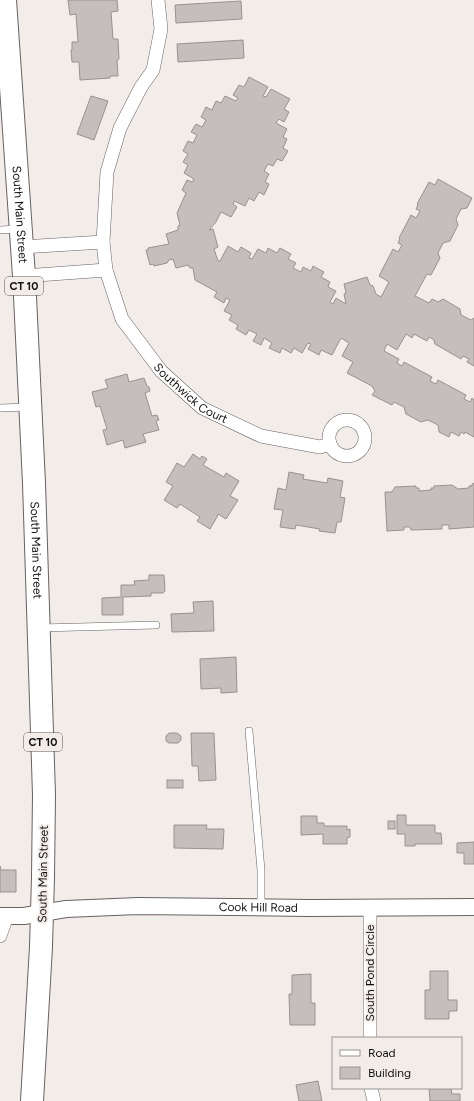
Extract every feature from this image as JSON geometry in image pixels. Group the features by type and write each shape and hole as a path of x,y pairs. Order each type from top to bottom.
{"highway":[{"name":"South Main Street","path":"5,0 14,235 24,276 34,483 44,795 42,912 32,1101"}],"street":[{"name":"Southwick Court","path":"158,0 161,29 153,70 141,87 120,128 107,172 103,242 106,270 122,319 161,371 202,408 261,436 320,447 330,444"},
{"path":"14,235 103,242"},
{"path":"24,276 106,270"},
{"name":"Cook Hill Road","path":"4,916 24,916 66,909 146,906 370,908 474,907"},
{"name":"South Pond Circle","path":"370,908 370,1037"},
{"path":"0,936 4,916"},
{"path":"371,1089 374,1101"}],"lane":[{"path":"0,408 30,407"},
{"path":"38,628 156,625"},
{"path":"249,731 261,870 261,907"}],"building":[{"path":"68,0 117,0 118,11 111,12 113,39 118,39 118,76 80,80 79,62 72,62 71,50 72,42 78,42 76,14 70,15"},
{"path":"241,1 242,19 176,23 175,5"},
{"path":"243,40 244,58 178,62 177,44"},
{"path":"249,77 268,87 263,96 266,97 271,89 290,99 284,109 289,112 284,122 279,119 276,123 287,129 283,137 287,139 283,148 288,151 282,161 277,159 273,166 268,164 264,171 269,174 265,182 269,184 264,195 259,192 254,201 249,198 245,206 234,201 233,204 237,207 231,217 221,212 216,222 209,230 213,229 218,247 214,249 218,261 220,261 228,246 238,252 241,247 251,253 249,258 252,259 258,249 266,253 268,248 277,253 280,248 291,254 288,259 296,263 293,268 301,272 303,267 311,271 313,266 324,272 321,277 330,282 328,287 336,291 330,302 333,304 336,298 346,304 344,284 367,277 376,294 381,297 389,282 379,276 393,249 398,252 402,245 398,243 399,238 411,215 416,218 420,211 416,209 417,204 429,182 435,185 438,179 472,198 467,208 461,209 456,219 458,225 450,241 443,243 438,253 440,258 431,275 427,274 415,296 429,303 432,299 438,302 443,299 460,309 461,315 471,320 474,318 474,366 467,362 469,359 463,356 461,359 435,344 434,340 429,337 427,341 414,334 412,338 406,334 397,350 387,344 384,351 399,359 397,363 402,366 404,362 432,377 430,381 436,384 438,380 466,395 464,399 470,402 472,398 474,400 474,437 465,432 464,434 461,432 459,436 451,432 449,437 439,432 438,425 428,420 421,422 406,414 404,407 394,402 392,405 372,395 375,391 372,386 347,373 353,362 342,356 349,343 341,338 332,355 321,350 319,355 308,349 311,344 308,343 302,353 294,348 291,353 282,348 280,353 269,348 272,343 264,338 261,345 253,341 257,334 249,330 246,335 236,329 238,325 229,320 232,315 224,311 230,300 226,298 224,303 214,297 217,292 195,280 193,268 190,268 188,265 176,268 173,259 169,260 167,263 154,266 153,264 150,265 146,250 148,250 148,248 169,244 166,234 178,230 178,226 180,225 177,213 186,193 182,190 187,180 192,182 194,179 184,173 188,165 183,162 188,154 183,151 188,141 193,143 197,135 191,132 196,124 202,127 206,120 201,117 206,107 212,110 216,101 221,103 225,96 236,101 238,98 233,95 239,85 244,87"},
{"path":"91,96 108,101 94,140 77,134"},
{"path":"127,374 129,382 144,378 150,391 145,393 152,416 157,415 159,420 156,421 159,430 143,434 146,442 125,448 123,440 107,445 103,430 107,429 100,406 96,407 92,392 108,388 105,380"},
{"path":"193,454 200,459 202,456 207,459 203,465 224,477 226,473 239,481 230,496 238,500 226,519 218,514 210,529 197,521 200,517 180,504 177,508 164,500 173,486 166,482 177,463 184,467"},
{"path":"289,472 304,475 303,479 327,483 328,478 343,481 340,497 345,498 341,522 337,522 335,533 319,531 320,529 296,525 295,529 280,527 283,510 274,509 278,488 286,490"},
{"path":"474,483 474,527 449,529 449,525 442,525 442,529 411,530 410,527 404,527 404,530 387,531 385,492 392,492 395,487 416,486 416,488 419,488 419,491 431,490 434,486 452,485 458,489 469,488 469,486 472,486"},
{"path":"149,575 164,575 165,591 163,593 151,593 151,596 123,597 123,615 102,615 102,598 121,597 121,585 135,585 134,581 149,580"},
{"path":"213,601 214,631 172,632 171,614 194,613 193,602"},
{"path":"236,657 237,692 221,693 221,688 201,689 200,659"},
{"path":"169,733 177,733 181,736 181,740 178,743 169,743 166,741 166,736"},
{"path":"191,733 214,733 216,780 199,781 198,766 192,766"},
{"path":"167,780 183,780 183,788 167,788"},
{"path":"397,815 406,815 406,825 435,825 435,833 441,833 442,844 415,844 415,846 405,846 405,834 397,834"},
{"path":"301,816 317,816 317,823 324,823 324,826 347,826 347,830 350,829 350,837 347,838 347,844 323,844 323,834 301,835"},
{"path":"388,821 395,821 395,829 388,829"},
{"path":"174,825 207,825 206,829 224,829 223,849 174,848"},
{"path":"474,842 474,864 464,864 464,853 457,853 457,843"},
{"path":"0,866 1,870 16,870 16,892 0,892"},
{"path":"430,971 448,971 448,1000 457,1000 457,1011 449,1011 449,1019 425,1019 425,990 430,990"},
{"path":"311,974 311,1003 315,1003 315,1025 290,1025 289,994 292,994 292,975"},
{"path":"318,1081 322,1101 299,1101 296,1085"},
{"path":"429,1089 451,1089 452,1094 460,1094 460,1101 430,1101"}]}
